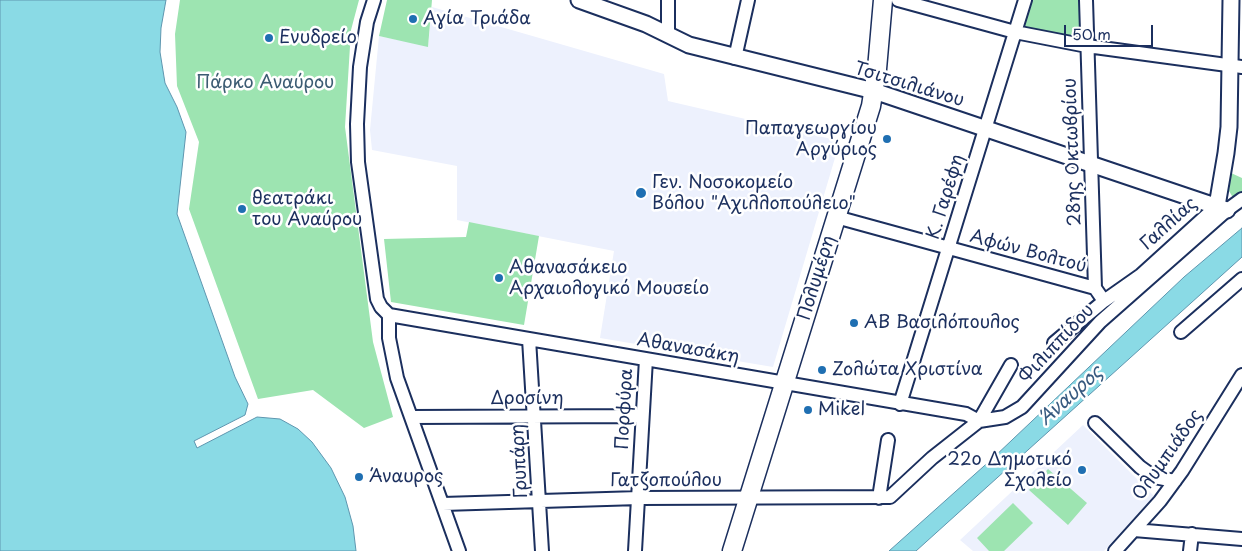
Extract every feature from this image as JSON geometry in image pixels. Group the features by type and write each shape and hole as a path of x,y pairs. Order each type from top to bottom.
{"main road":[{"name":"Πολυμέρη","path":"732,551 874,91 883,0"}],"street":[{"path":"374,0 366,30 360,67 357,124 358,162 377,299 380,307 389,315 388,338 394,362 411,417 459,551"},
{"name":"Τσιτσιλιάνου","path":"579,0 646,24 690,45 734,58 874,91 1222,208"},
{"path":"668,0 668,35"},
{"path":"734,58 748,0"},
{"path":"898,0 1015,32 1087,46 1237,66"},
{"name":"Κ. Γαρέφη","path":"900,404 1025,0"},
{"name":"28ης Οκτωβρίου","path":"1086,0 1095,288"},
{"name":"Γαλλίας","path":"1054,343 1222,208 1226,153 1237,66 1231,0"},
{"name":"Φιλιππίδου","path":"884,497 979,421 1005,417 1022,406 1100,322 1222,208 1242,199"},
{"name":"Αφών Βολτού","path":"836,217 1095,288"},
{"path":"1181,332 1242,279"},
{"path":"1095,288 1104,301"},
{"name":"Αθανασάκη","path":"389,315 966,414 979,421"},
{"name":"Γρυπάρη","path":"529,339 542,551"},
{"name":"Πορφύρα","path":"635,551 646,359"},
{"path":"979,421 1011,365"},
{"name":"Ολυμπιάδος","path":"1115,551 1175,481 1242,375"},
{"name":"Δροσίνη","path":"411,417 642,416"},
{"path":"1095,422 1140,467 1154,476 1175,481"},
{"path":"884,497 888,440"},
{"name":"Γατζοπούλου","path":"443,504 639,498 884,497"},
{"path":"1134,530 1242,538"},
{"path":"1190,551 1192,534"}],"shaded area":[{"name":"Γεν. Νοσοκομείο Βόλου \"Αχιλλοπούλειο\"","path":"432,7 664,74 668,101 840,141 773,367 600,338 614,251 457,220 457,166 372,150 370,130 379,36 428,46"},
{"path":"1083,425 1154,496 1104,551 973,551 960,540"}],"green space":[{"name":"Πάρκο Αναύρου","path":"180,0 359,0 351,30 345,127 373,342 393,417 364,428 313,390 258,399 189,209 199,142 177,86 175,34"},
{"path":"387,0 432,0 428,47 379,36"},
{"path":"1032,0 1081,0 1080,35 1077,38 1026,29 1024,26"},
{"path":"1231,173 1242,178 1242,192 1236,196 1232,196 1229,191"},
{"path":"469,222 539,236 524,325 391,302 384,239 466,237"},
{"path":"1048,469 1087,503 1068,525 1029,490"},
{"path":"1013,503 1033,523 1004,551 989,551 977,538"}],"water":[{"path":"0,0 166,0 161,28 160,52 165,83 177,107 186,132 177,214 235,377 248,404 245,415 194,441 197,448 257,417 280,419 298,429 312,442 331,468 345,497 353,526 356,551 0,551"},
{"path":"1242,228 1242,257 916,551 889,551 993,458 1184,277"}],"place":[{"name":"Αγία Τριάδα","path":"413,19"},
{"name":"Ενυδρείο","path":"269,38"},
{"name":"Παπαγεωργίου Αργύριος","path":"887,139"},
{"name":"Γεν. Νοσοκομείο Βόλου \"Αχιλλοπούλειο\"","path":"641,193"},
{"name":"θεατράκι του Αναύρου","path":"242,209"},
{"name":"Αθανασάκειο Αρχαιολογικό Μουσείο","path":"499,278"},
{"name":"ΑΒ Βασιλόπουλος","path":"854,323"},
{"name":"Ζολώτα Χριστίνα","path":"822,370"},
{"name":"Mikel","path":"808,410"},
{"name":"22ο Δημοτικό Σχολείο","path":"1082,470"},
{"name":"Άναυρος","path":"359,477"}]}
